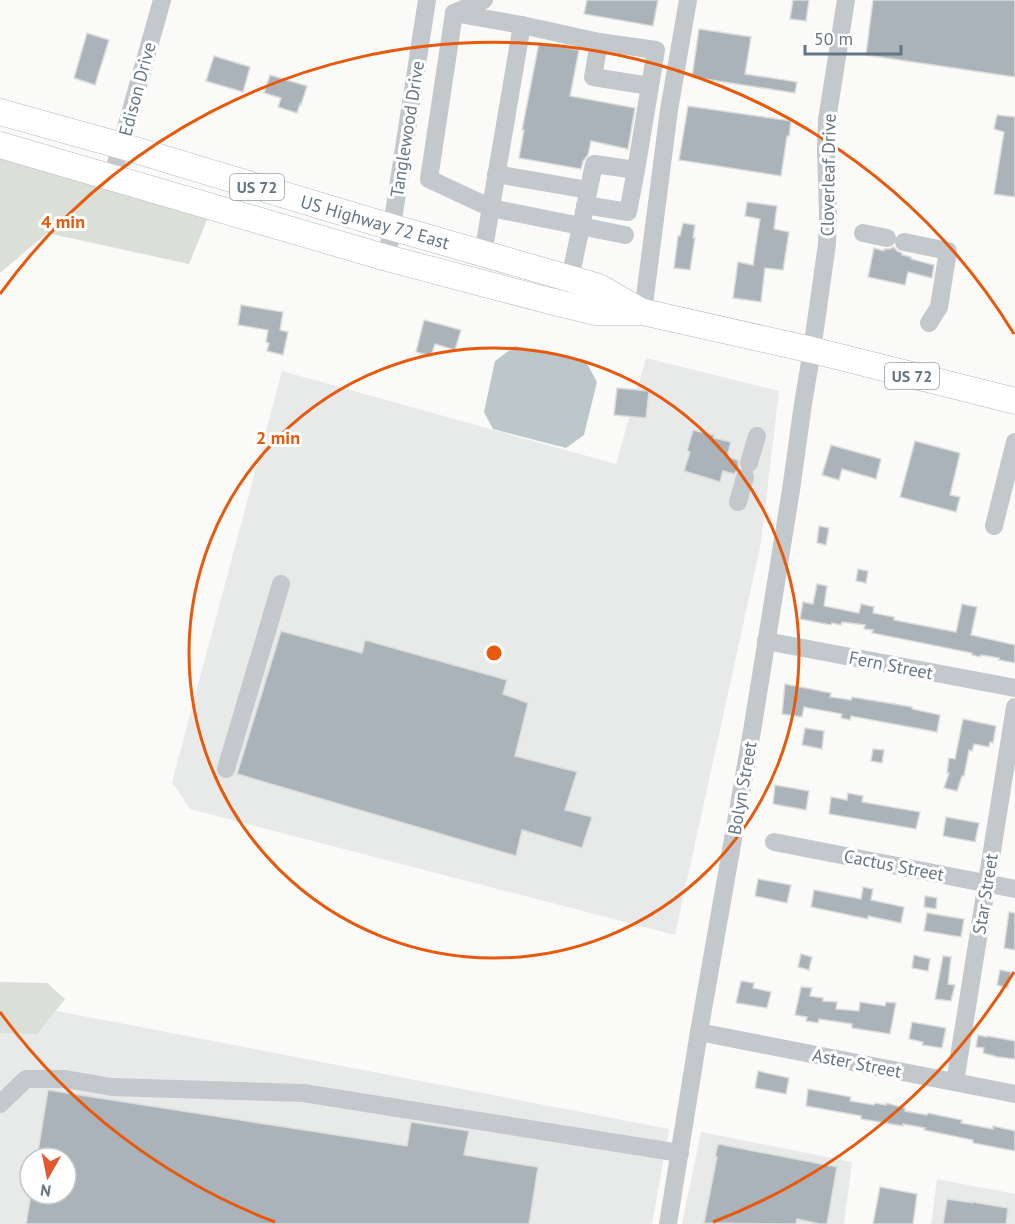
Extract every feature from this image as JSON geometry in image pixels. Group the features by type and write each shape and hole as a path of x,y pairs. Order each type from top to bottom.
{"highway":[{"name":"US Highway 72 East","path":"0,112 599,287 643,312"},
{"name":"US Highway 72 East","path":"0,146 387,258 596,312 643,312 812,350 1015,401"}],"street":[{"name":"Edison Drive","path":"112,178 162,0"},
{"name":"Tanglewood Drive","path":"387,258 427,0"},
{"path":"454,13 484,0"},
{"path":"643,312 669,110 688,0"},
{"name":"Cloverleaf Drive","path":"812,350 827,244 827,120 846,0"},
{"path":"454,13 599,42 656,50 628,212 587,198 496,174"},
{"path":"454,13 429,178 491,208 625,235"},
{"path":"483,254 522,25"},
{"path":"599,42 593,77 650,86"},
{"path":"570,279 594,164 636,170"},
{"path":"863,232 948,251 939,307 929,324"},
{"path":"501,288 509,261"},
{"name":"Bolyn Street","path":"668,1224 752,732 812,350"},
{"path":"738,502 757,436"},
{"path":"994,526 1015,442"},
{"path":"226,769 281,584"},
{"name":"Fern Street","path":"766,641 1015,688"},
{"name":"Star Street","path":"955,1082 1015,707"},
{"name":"Cactus Street","path":"774,842 1015,889"},
{"name":"Aster Street","path":"699,1032 1015,1094"},
{"path":"0,1104 26,1079 65,1079 112,1088 303,1093 680,1153"}],"shaded area":[{"path":"0,153 209,215 189,264 47,233 0,273"},
{"path":"515,346 586,362 597,382 584,435 566,448 493,429 484,412 495,361"},
{"path":"646,358 779,391 761,543 675,935 190,809 172,782 282,371 616,464"},
{"path":"0,982 47,983 65,999 37,1034 0,1033"},
{"path":"0,1000 669,1129 652,1224 0,1224"},
{"path":"701,1132 852,1162 844,1224 682,1224"},
{"path":"937,1179 1015,1194 1015,1224 931,1224"}],"building":[{"path":"587,0 658,0 653,26 584,14"},
{"path":"793,0 809,0 806,21 790,19"},
{"path":"873,0 1015,0 1015,77 866,55"},
{"path":"699,29 751,37 745,74 797,82 795,93 692,77"},
{"path":"87,33 109,40 95,85 74,78"},
{"path":"539,43 579,50 570,96 635,108 628,149 591,141 588,155 581,169 519,158 524,130 522,130"},
{"path":"214,56 250,67 243,92 206,81"},
{"path":"270,75 307,86 297,113 278,107 281,98 264,93"},
{"path":"688,106 791,121 781,176 679,160"},
{"path":"997,115 1015,117 1015,197 994,194 1004,132 994,129"},
{"path":"747,202 777,206 774,229 789,232 783,270 765,268 761,302 733,298 738,262 753,265 760,219 745,216"},
{"path":"683,223 695,225 690,270 674,268 678,236 680,236"},
{"path":"894,247 902,255 934,265 932,278 908,272 905,285 868,277 874,248 884,251 884,249"},
{"path":"241,305 283,312 280,330 288,332 283,355 267,351 268,330 238,325"},
{"path":"424,320 461,330 455,350 435,344 431,356 416,352"},
{"path":"617,388 649,391 646,418 614,415"},
{"path":"693,430 731,442 727,457 738,460 739,468 734,474 723,471 720,482 684,471"},
{"path":"915,441 960,453 950,495 960,497 956,512 900,497"},
{"path":"831,445 881,459 876,479 842,469 839,480 822,475"},
{"path":"819,526 829,528 826,545 817,543"},
{"path":"858,569 868,571 866,583 856,581"},
{"path":"817,584 827,586 824,606 859,613 861,604 874,607 873,613 894,617 894,620 956,632 962,604 977,607 971,635 1015,645 1015,663 872,633 873,630 864,629 865,625 842,622 841,625 832,623 831,625 800,619 803,602 813,604"},
{"path":"281,631 362,653 365,640 507,680 503,694 528,703 515,756 577,772 565,810 592,817 582,848 522,830 516,856 237,774"},
{"path":"785,684 831,693 830,697 851,700 852,697 912,707 912,709 940,715 937,732 851,716 850,720 841,718 842,714 804,707 802,717 782,714"},
{"path":"963,719 996,726 993,743 990,742 989,747 974,744 972,751 969,750 964,776 962,776 957,791 944,788 949,773 947,773 949,758 955,759"},
{"path":"805,728 824,731 822,749 802,745"},
{"path":"873,749 884,750 882,763 871,761"},
{"path":"775,785 809,791 806,810 773,804"},
{"path":"848,793 863,796 862,802 920,812 916,829 829,814 831,797 847,800"},
{"path":"946,817 979,823 975,842 943,836"},
{"path":"758,879 791,885 787,903 755,896"},
{"path":"863,887 873,889 871,900 904,907 901,923 868,916 868,919 811,907 814,890 861,899"},
{"path":"925,896 937,898 936,909 924,907"},
{"path":"1009,912 1015,913 1015,950 1004,948"},
{"path":"927,913 964,919 961,937 924,931"},
{"path":"801,954 812,957 809,970 798,967"},
{"path":"914,955 930,959 928,971 912,968"},
{"path":"943,956 951,957 948,984 955,985 951,1001 935,999"},
{"path":"1000,970 1011,972 1008,988 997,985"},
{"path":"741,981 754,983 753,988 771,992 767,1008 736,1003"},
{"path":"801,987 812,988 810,996 823,998 823,1001 837,1002 836,1009 859,1011 860,1002 885,1006 886,1002 896,1003 890,1034 852,1028 852,1024 819,1019 818,1023 806,1021 807,1017 795,1015"},
{"path":"912,1022 946,1028 942,1048 922,1045 923,1042 909,1039"},
{"path":"978,1035 1015,1041 1015,1059 983,1053 984,1048 976,1047"},
{"path":"758,1071 789,1078 786,1094 755,1088"},
{"path":"808,1089 851,1097 850,1101 874,1105 875,1103 886,1105 886,1103 905,1108 905,1111 927,1115 928,1113 962,1120 961,1123 1015,1131 1015,1151 973,1143 973,1140 924,1130 925,1128 861,1119 861,1116 806,1106"},
{"path":"48,1090 407,1146 411,1122 469,1131 464,1155 538,1167 529,1224 26,1224 29,1206 78,1206 78,1146 39,1146"},
{"path":"718,1144 837,1167 827,1224 797,1219 796,1224 704,1223"},
{"path":"880,1187 917,1194 913,1224 873,1224"},
{"path":"947,1199 1008,1208 1006,1224 943,1224"}]}
